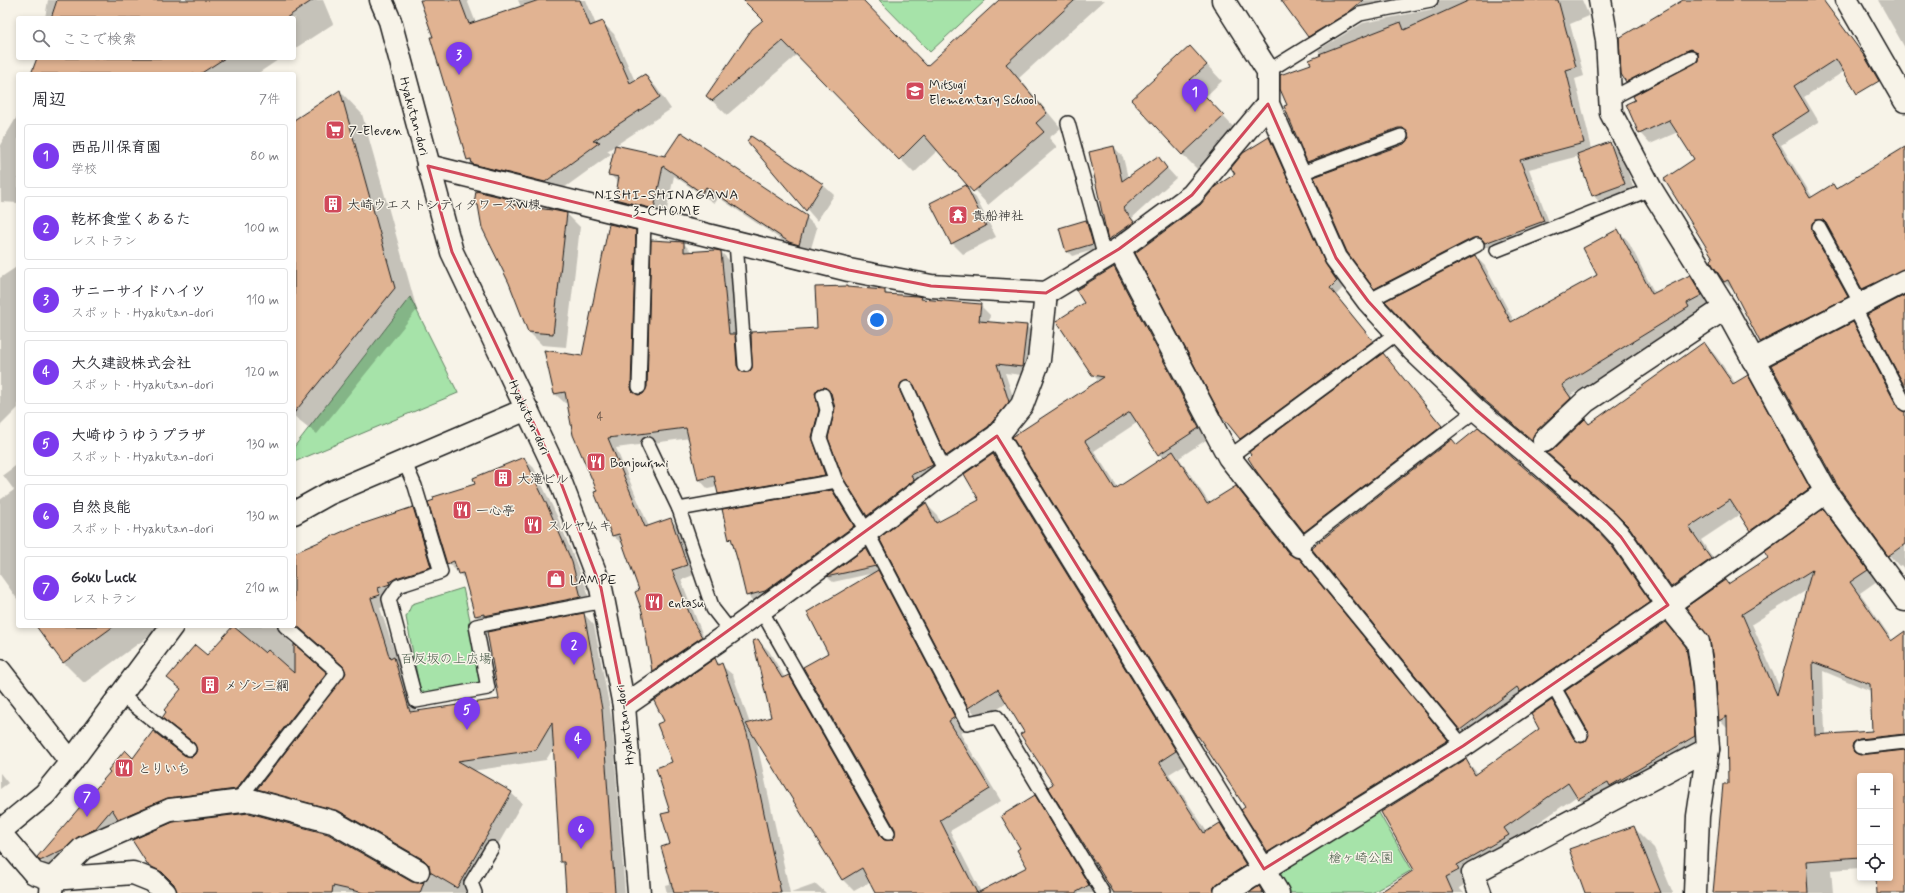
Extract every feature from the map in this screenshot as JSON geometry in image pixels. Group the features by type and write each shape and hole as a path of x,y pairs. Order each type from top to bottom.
{"street":[{"name":"Hyakutan-dori","path":"381,0 390,22 452,252 558,475 601,588 624,706 639,893"},
{"path":"1223,0 1268,71 1268,104 1336,258 1368,301 1397,333 1476,410 1607,522 1621,537 1668,605 1698,642 1704,684 1708,749 1698,816 1695,893"},
{"path":"1600,0 1607,40 1611,112 1651,189 1724,308 1826,492 1905,600"},
{"path":"1847,0 1905,101"},
{"path":"428,166 849,270 931,286 1046,293 1112,254 1192,195 1268,104"},
{"path":"1112,254 1229,457 1299,546"},
{"path":"1753,360 1905,281"},
{"path":"624,706 731,632 867,532 945,472 997,436 1022,405 1039,360 1046,293"},
{"path":"1544,441 1586,401 1724,308"},
{"path":"296,512 328,494 527,409"},
{"path":"997,436 1278,893"},
{"path":"1225,893 1463,746 1668,605 1826,492"},
{"path":"165,893 153,881 133,873 52,886 34,873 0,832 45,794 71,762 171,628"},
{"path":"0,671 71,762"},
{"path":"1480,893 1473,873 1708,749"},
{"path":"52,886 83,848 170,810 250,800 333,822 418,871"}],"lane":[{"path":"1268,71 1360,14 1431,0"},
{"path":"1610,99 1691,57"},
{"path":"1068,123 1112,254"},
{"path":"1299,174 1401,136"},
{"path":"1497,250 1651,189"},
{"path":"639,387 644,220"},
{"path":"1819,226 1904,399"},
{"path":"736,242 745,365"},
{"path":"1368,301 1477,245"},
{"path":"1229,457 1397,333"},
{"path":"908,388 945,472"},
{"path":"823,395 827,410 820,438 836,481 867,532 967,723 997,717 1103,893"},
{"path":"1463,746 1299,546 1476,410"},
{"path":"648,444 679,509 713,609 731,632"},
{"path":"404,461 415,486 441,572 398,586 389,599 416,701 488,688 476,626 604,601"},
{"path":"679,509 836,481"},
{"path":"761,610 888,833"},
{"path":"237,801 338,672 287,628"},
{"path":"1552,684 1581,736"},
{"path":"121,695 189,749"},
{"path":"1860,747 1905,742"},
{"path":"475,893 471,883 492,848"}],"highlighted area":[{"path":"1268,104 1336,258 1368,301 1414,351 1476,410 1607,522 1621,537 1668,605 1463,746 1264,869 997,436 624,706 601,588 558,475 452,252 428,166 849,270 931,286 1046,293 1119,249 1192,195"}],"green space":[{"path":"879,0 986,0 930,52"},
{"path":"410,297 458,393 296,461 296,444"},
{"name":"百反坂の上広場","path":"463,588 484,684 421,695 406,617 412,604"},
{"name":"槍ヶ崎公園","path":"1375,806 1412,870 1372,893 1283,893 1274,878 1281,863"}],"building":[{"path":"57,0 313,0 289,16 52,16"},
{"path":"420,0 460,0 469,24 539,0 580,0 590,26 603,21 630,83 645,74 660,97 593,141 600,142 545,182 472,164 471,159 467,160 430,37 433,37"},
{"name":"Mitsugi Elementary School","path":"743,0 863,0 927,66 999,0 1075,0 1006,64 1047,113 1036,123 1044,132 973,192 924,135 899,160 783,41 712,101 706,96 752,29 763,20"},
{"path":"1281,0 1363,0 1349,12 1308,37"},
{"path":"1470,0 1558,0 1576,67 1566,70 1584,143 1520,160 1544,221 1485,243 1481,238 1473,238 1374,289 1347,252 1314,177 1404,144 1409,138 1408,133 1403,128 1398,128 1307,162 1284,106 1287,105 1280,89 1280,75 1311,64 1309,60 1321,55 1319,54 1401,22 1404,30"},
{"path":"1683,0 1823,0 1865,57 1879,81 1857,94 1836,59 1794,86 1809,111 1772,135 1810,198 1833,184 1836,189 1905,147 1905,269 1862,289 1826,223 1823,220 1816,220 1812,223 1812,231 1848,297 1760,342 1728,280 1724,282 1712,264 1711,260 1713,258 1664,179 1694,159 1669,120 1639,134 1626,104 1635,100 1633,96 1698,61 1698,53 1691,49 1626,82 1621,74 1619,38"},
{"path":"1190,46 1207,65 1190,80 1224,116 1182,155 1131,100"},
{"path":"36,60 222,60 203,72 32,72"},
{"name":"大崎ウエストシティタワーズW棟","path":"340,90 395,288 296,411 296,119"},
{"path":"681,132 807,216 799,245 789,242 706,187 702,193 663,166 654,209 615,199 619,177 608,175 615,145 665,156"},
{"path":"751,136 823,184 806,211 747,141"},
{"path":"1269,137 1325,263 1337,281 1330,288 1373,341 1240,439 1220,414 1135,253 1200,205 1216,186 1235,174 1231,168 1243,153"},
{"path":"1610,142 1625,184 1592,196 1577,154"},
{"path":"1114,146 1122,181 1158,156 1167,168 1123,208 1134,222 1108,240 1089,152"},
{"name":"貴船神社","path":"966,185 986,226 951,244 930,203"},
{"path":"476,191 518,201 513,205 567,213 553,334 528,332 509,283 482,228 478,205 474,204"},
{"path":"1086,220 1093,244 1066,252 1059,228"},
{"path":"609,224 636,230 631,387 632,391 638,395 643,394 647,387 651,240 684,242 684,252 721,251 729,334 735,334 737,366 742,372 749,372 752,368 751,332 817,328 815,287 847,286 885,290 885,294 917,296 922,297 921,299 981,304 979,321 1027,325 1022,367 997,364 1009,402 988,427 946,456 914,385 908,380 901,383 900,391 933,465 911,475 914,480 867,516 843,478 828,438 835,408 831,393 825,387 818,389 815,393 819,410 812,437 825,475 718,494 714,476 698,480 686,428 608,438 645,527 671,518 687,565 672,570 693,622 702,637 652,671 642,611 635,592 639,590 619,534 612,536 594,492 597,491 573,435 565,392 554,394 544,350 582,356"},
{"path":"1618,229 1652,294 1690,275 1702,295 1687,303 1689,307 1562,385 1571,398 1535,432 1532,440 1482,398 1423,342 1385,301 1475,255 1511,322 1597,275 1583,248"},
{"path":"1114,267 1199,428 1158,455 1130,412 1085,441 1115,489 1173,451 1207,504 1236,486 1289,554 1299,558 1448,740 1268,852 1241,810 1245,807 1198,736 1197,737 1012,437 1104,377 1092,375 1056,321 1084,303 1076,290"},
{"path":"1905,295 1905,387 1867,315"},
{"path":"1853,322 1898,408 1905,412 1905,544 1888,556 1837,485 1771,365"},
{"path":"1704,342 1733,384 1748,375 1810,488 1750,531 1730,500 1689,527 1711,559 1671,587 1630,528 1547,453 1553,450 1585,419 1589,424"},
{"path":"1383,353 1442,426 1304,532 1257,472 1248,458 1251,455 1249,452"},
{"path":"1478,428 1598,531 1611,545 1651,602 1520,692 1517,687 1460,730 1311,548 1452,439 1457,445"},
{"path":"993,454 1176,751 1159,762 1204,833 1220,823 1246,865 1218,883 1214,887 1213,893 1114,893 1048,787 1053,784 1020,734 1024,732 998,689 968,708 879,538 926,503 936,523 979,500 964,474"},
{"path":"524,457 572,562 581,597 484,616 484,614 475,616 463,573 458,574 454,561 447,564 428,502 434,500 433,497 475,484 473,478"},
{"path":"832,490 854,526 765,591 746,596 731,538 729,540 722,509"},
{"path":"413,507 431,567 396,578 389,582 390,584 378,588 380,595 371,598 390,659 394,657 410,712 499,699 487,632 584,613 602,709 615,893 566,893 564,862 560,862 552,723 536,750 458,761 512,792 457,888 430,872 429,865 424,860 339,811 257,789 346,673 343,666 296,625 296,552 353,527"},
{"path":"1823,509 1868,570 1850,582 1891,641 1905,631 1905,734 1859,739 1853,743 1852,747 1854,752 1860,755 1905,750 1905,893 1877,893 1876,881 1893,881 1893,773 1857,773 1857,857 1806,861 1808,893 1713,893 1723,784 1728,784 1727,716 1719,721 1716,683 1710,640 1686,607 1725,580 1728,584 1768,558 1764,551","holes":["1812,570 1777,695 1742,614","1813,662 1870,684 1872,731 1815,735"]},
{"path":"866,548 876,566 826,577"},
{"path":"878,570 955,717 949,721 990,789 940,820 977,893 875,893 862,868 842,880 746,724 771,717 753,641 758,639 782,678 789,675 881,837 884,840 892,840 895,837 895,829 803,667 828,653 807,612"},
{"path":"1666,622 1686,647 1692,685 1695,736 1610,786 1608,782 1578,799 1568,783 1504,828 1509,835 1457,865 1459,870 1446,877 1453,893 1379,893 1414,870 1381,812 1466,759 1475,775 1539,729 1531,714 1552,700 1574,739 1581,743 1585,742 1589,735 1588,731 1565,691"},
{"path":"37,628 111,628 63,663"},
{"path":"231,628 235,628 265,653 268,650 294,673 294,644 327,673 236,789 168,798 118,819 112,809 95,829 78,837 66,848 40,861 37,857 110,772 108,770 125,750 133,758 153,731 184,755 192,757 195,754 197,750 194,743 162,718 166,712 164,710 181,689 167,678 195,645 207,655"},
{"path":"715,658 718,665 722,663 747,733 781,893 674,893 661,847 670,844 661,814 670,812 656,768 672,762 657,724 664,721 654,701"},
{"path":"1035,795 1089,885 1075,893 977,893 1027,867 1017,850 1020,848 1001,816"},
{"path":"249,813 328,834 412,882 424,882 420,893 364,893 333,886 332,893 177,893 174,884 162,872 148,865 132,840 173,822"},
{"path":"1634,826 1661,893 1585,893 1569,849"},
{"path":"1259,886 1263,893 1249,893"}],"place":[{"name":"サニーサイドハイツ","path":"459,75"},
{"name":"Mitsugi Elementary School","path":"915,91"},
{"name":"西品川保育園","path":"1195,112"},
{"name":"7-Eleven","path":"335,130"},
{"name":"大崎ウエストシティタワーズW棟","path":"333,204"},
{"name":"貴船神社","path":"958,215"},
{"name":"Bonjourmi","path":"596,462"},
{"name":"大滝ビル","path":"503,478"},
{"name":"一心亭","path":"462,510"},
{"name":"スルヤムキ","path":"533,525"},
{"name":"LAMPE","path":"556,579"},
{"name":"entasu","path":"654,602"},
{"name":"乾杯食堂くあるた","path":"574,665"},
{"name":"メゾン三綱","path":"210,685"},
{"name":"大崎ゆうゆうプラザ","path":"467,730"},
{"name":"大久建設株式会社","path":"578,759"},
{"name":"とりいち","path":"124,768"},
{"name":"Goku Luck","path":"87,817"},
{"name":"自然良能","path":"581,849"}],"district":[{"name":"NISHI-SHINAGAWA 3-CHOME","path":"667,202"}]}
